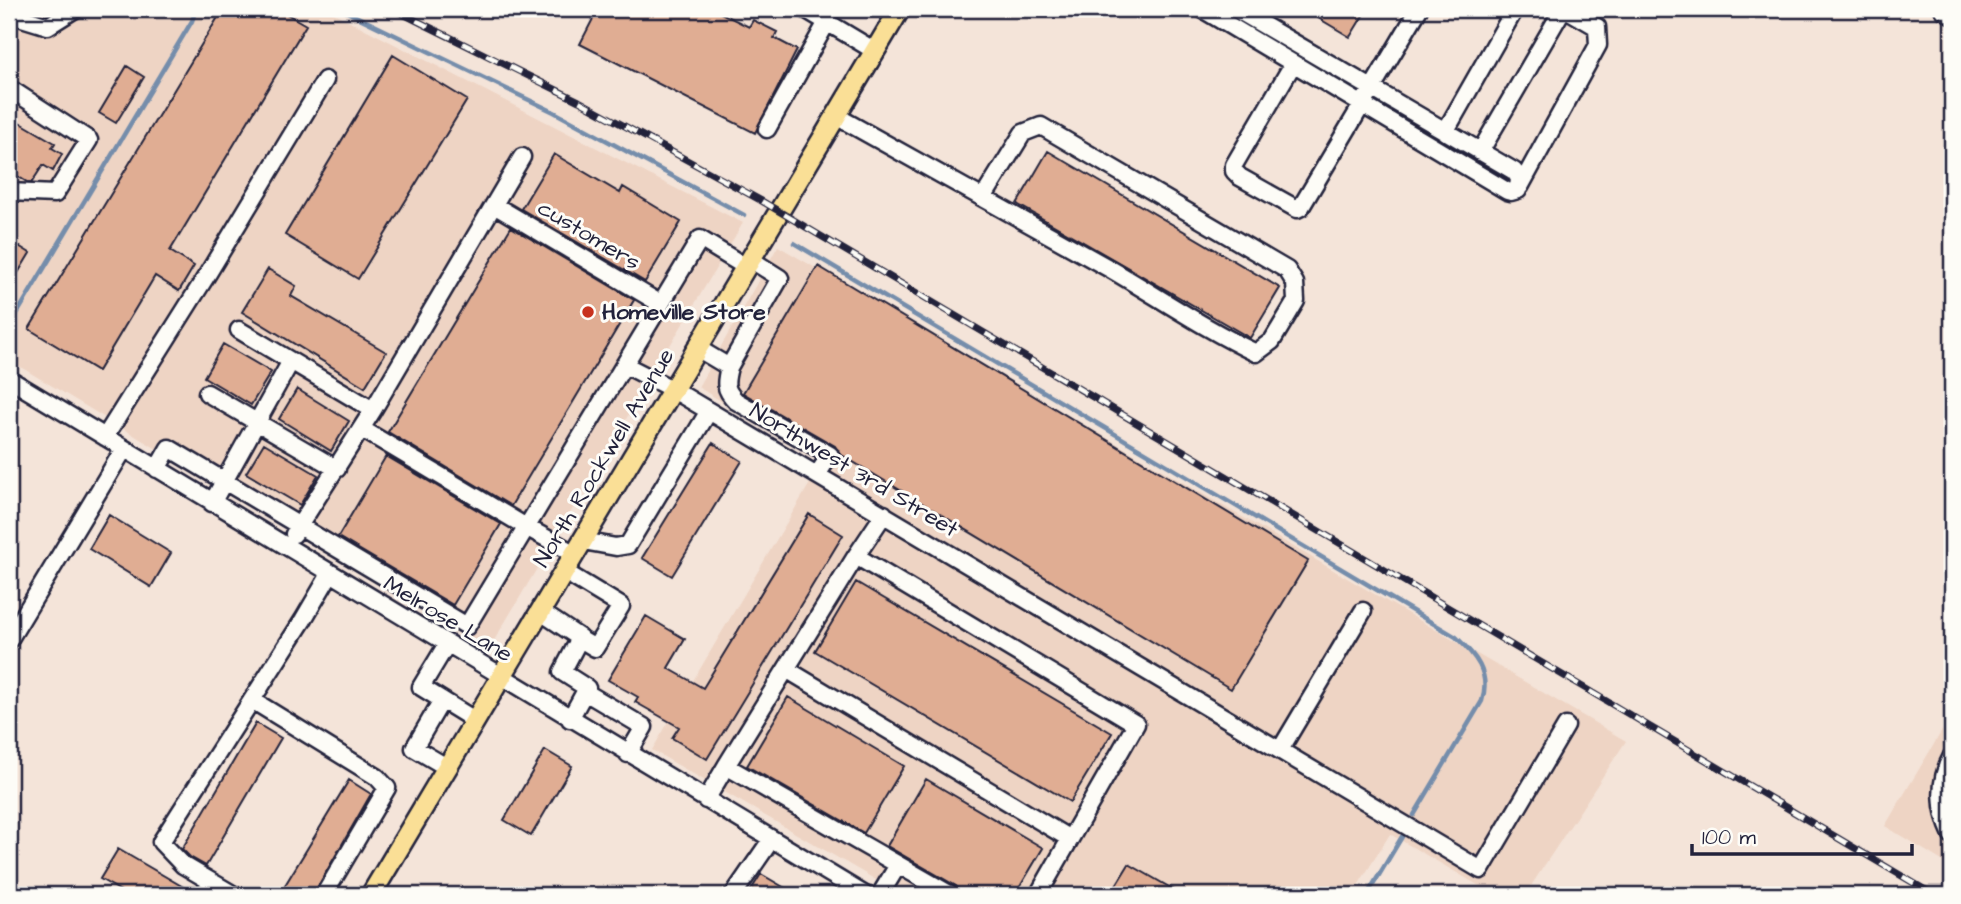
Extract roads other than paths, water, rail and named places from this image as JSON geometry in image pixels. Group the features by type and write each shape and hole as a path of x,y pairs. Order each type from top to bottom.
{"main road":[{"name":"North Rockwell Avenue","path":"371,895 900,9"}],"street":[{"path":"9,14 48,26 75,9"},
{"path":"805,9 875,51"},
{"path":"1202,9 1226,15 1293,64 1511,192 1520,187 1598,45 1597,27 1565,9 1480,152"},
{"path":"1236,9 1514,172 1519,178 1520,187"},
{"path":"1293,64 1234,165 1234,171 1291,208 1297,209 1301,207 1419,9"},
{"path":"1445,132 1515,9"},
{"path":"1943,9 1952,15"},
{"path":"767,129 827,22"},
{"path":"104,437 207,275 325,80"},
{"path":"9,88 89,140 55,194 9,192"},
{"path":"836,116 1114,272 1222,337 1256,353 1272,341 1296,301 1295,283 1287,270 1041,126 1023,133 983,198"},
{"path":"283,545 300,528 362,429 522,157"},
{"name":"customers","path":"494,205 661,304"},
{"path":"476,721 421,687 467,626 700,239 780,278 729,367 725,384 727,393 736,401 830,455 817,475"},
{"path":"239,330 373,410"},
{"path":"697,348 729,367"},
{"path":"212,503 291,361"},
{"name":"Northwest 3rd Street","path":"625,365 672,389 884,514 1480,870 1566,726"},
{"name":"Melrose Lane","path":"9,379 865,895"},
{"path":"207,393 337,469"},
{"path":"362,429 528,528 580,547 616,547 628,545 709,411"},
{"path":"158,470 169,448 467,626"},
{"path":"9,640 124,449"},
{"path":"706,800 884,514"},
{"path":"856,556 1136,724 1038,895"},
{"path":"541,612 595,648 621,606 565,572"},
{"path":"234,895 183,865 161,842 330,574"},
{"path":"404,618 418,596"},
{"path":"1280,750 1363,611"},
{"path":"570,719 587,688 562,672 580,639"},
{"path":"786,669 1070,839"},
{"path":"585,692 644,727 628,754"},
{"path":"252,700 377,777 387,788 324,895"},
{"path":"442,700 414,748 448,768"},
{"path":"1952,756 1940,798 1952,835"},
{"path":"726,766 951,895"},
{"path":"733,895 772,840"},
{"path":"880,895 898,864"}],"waterway":[{"path":"9,327 192,21 196,9"},
{"path":"341,9 554,112 744,215"},
{"path":"794,243 1456,637 1480,665 1484,682 1482,701 1414,815"},
{"path":"1367,895 1403,835"}],"railway":[{"path":"393,9 579,101 760,200 1934,895"}],"place":[{"name":"Homeville Store","path":"588,312"}]}
